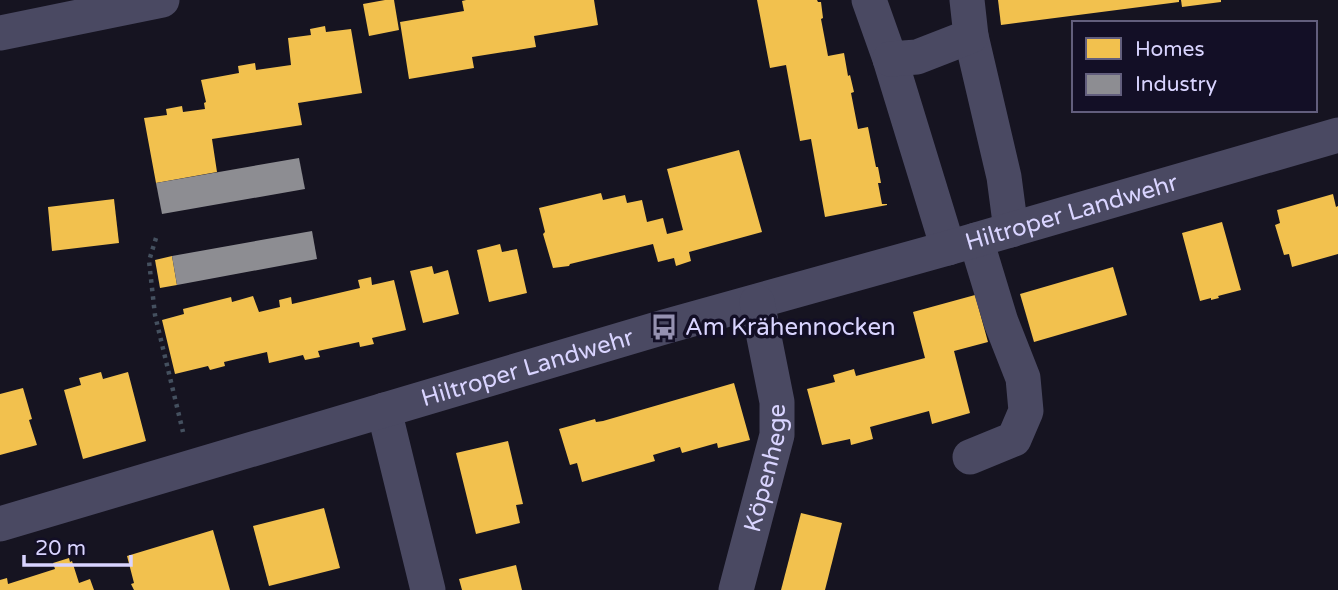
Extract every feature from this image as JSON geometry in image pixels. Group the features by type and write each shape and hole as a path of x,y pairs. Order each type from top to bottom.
{"street":[{"path":"0,33 162,0"},
{"path":"869,0 962,244 1023,377 1026,411 1014,439 970,457"},
{"path":"967,0 971,36 1004,177 1011,230"},
{"path":"890,59 917,57 971,36"},
{"name":"Hiltroper Landwehr","path":"0,524 664,327 1338,135"},
{"name":"Köpenhege","path":"736,590 777,435 777,402 757,302"},
{"path":"384,410 428,590"}],"path":[{"path":"156,238 149,261 155,315 192,467"}],"building: Homes":[{"path":"394,0 399,30 369,36 363,4"},
{"path":"594,0 598,25 534,36 536,47 472,57 474,68 409,79 400,22 464,11 462,1"},
{"path":"757,0 821,2 821,19 828,56 844,53 854,92 851,93 858,129 868,127 881,183 878,183 882,204 887,205 825,217 811,139 800,141 786,65 770,68"},
{"path":"998,0 1179,0 1179,2 1001,25"},
{"path":"1181,0 1221,0 1221,2 1182,7"},
{"path":"325,26 326,32 351,29 362,93 298,103 302,125 212,139 217,172 156,183 144,118 167,115 166,109 182,106 183,112 205,109 201,80 239,73 238,66 255,63 256,70 291,65 288,38 311,35 310,29"},
{"path":"739,150 762,232 689,252 691,261 676,266 674,258 658,262 653,244 553,268 539,208 601,193 603,200 625,195 627,203 642,200 647,222 663,218 667,234 683,230 667,169"},
{"path":"1333,194 1336,207 1338,206 1338,254 1292,267 1289,254 1284,255 1275,225 1280,223 1277,210"},
{"path":"114,199 119,243 52,251 48,207"},
{"path":"1222,222 1241,290 1200,301 1182,233"},
{"path":"500,244 502,252 517,249 527,293 489,302 477,250"},
{"path":"172,256 177,285 160,288 155,260"},
{"path":"432,266 434,274 448,270 459,314 423,323 410,271"},
{"path":"1113,267 1127,315 1034,342 1020,294"},
{"path":"371,277 372,285 394,280 406,330 372,338 374,344 360,347 359,342 318,351 320,357 305,360 303,355 269,363 267,352 224,362 225,366 210,370 208,366 175,374 162,320 184,314 183,309 231,297 232,302 253,296 259,312 280,307 279,300 291,297 292,304 360,288 358,280"},
{"path":"975,295 988,342 954,351 970,413 932,424 929,411 870,427 873,439 851,445 850,439 822,445 807,389 835,382 833,375 854,369 856,376 925,358 913,312"},
{"path":"101,372 103,379 128,372 146,441 83,459 64,390 81,385 79,378"},
{"path":"734,383 750,440 718,448 717,443 682,453 680,447 653,455 655,461 582,482 577,463 570,465 559,429 595,419 596,422 603,421"},
{"path":"23,388 37,445 0,455 0,394"},
{"path":"508,441 523,504 516,505 520,523 476,534 456,453"},
{"path":"324,508 340,568 269,586 253,526"},
{"path":"801,513 842,523 825,590 781,590"},
{"path":"213,530 230,590 134,590 127,556"},
{"path":"69,558 79,583 90,579 94,590 0,590 0,580 7,578 8,584 55,569 53,563"},
{"path":"516,565 522,590 462,590 459,579"}],"building: Industry":[{"path":"299,158 305,189 162,214 156,183"},
{"path":"312,231 317,259 177,285 172,256"}],"place":[{"name":"Am Krähennocken","path":"664,327"}]}
